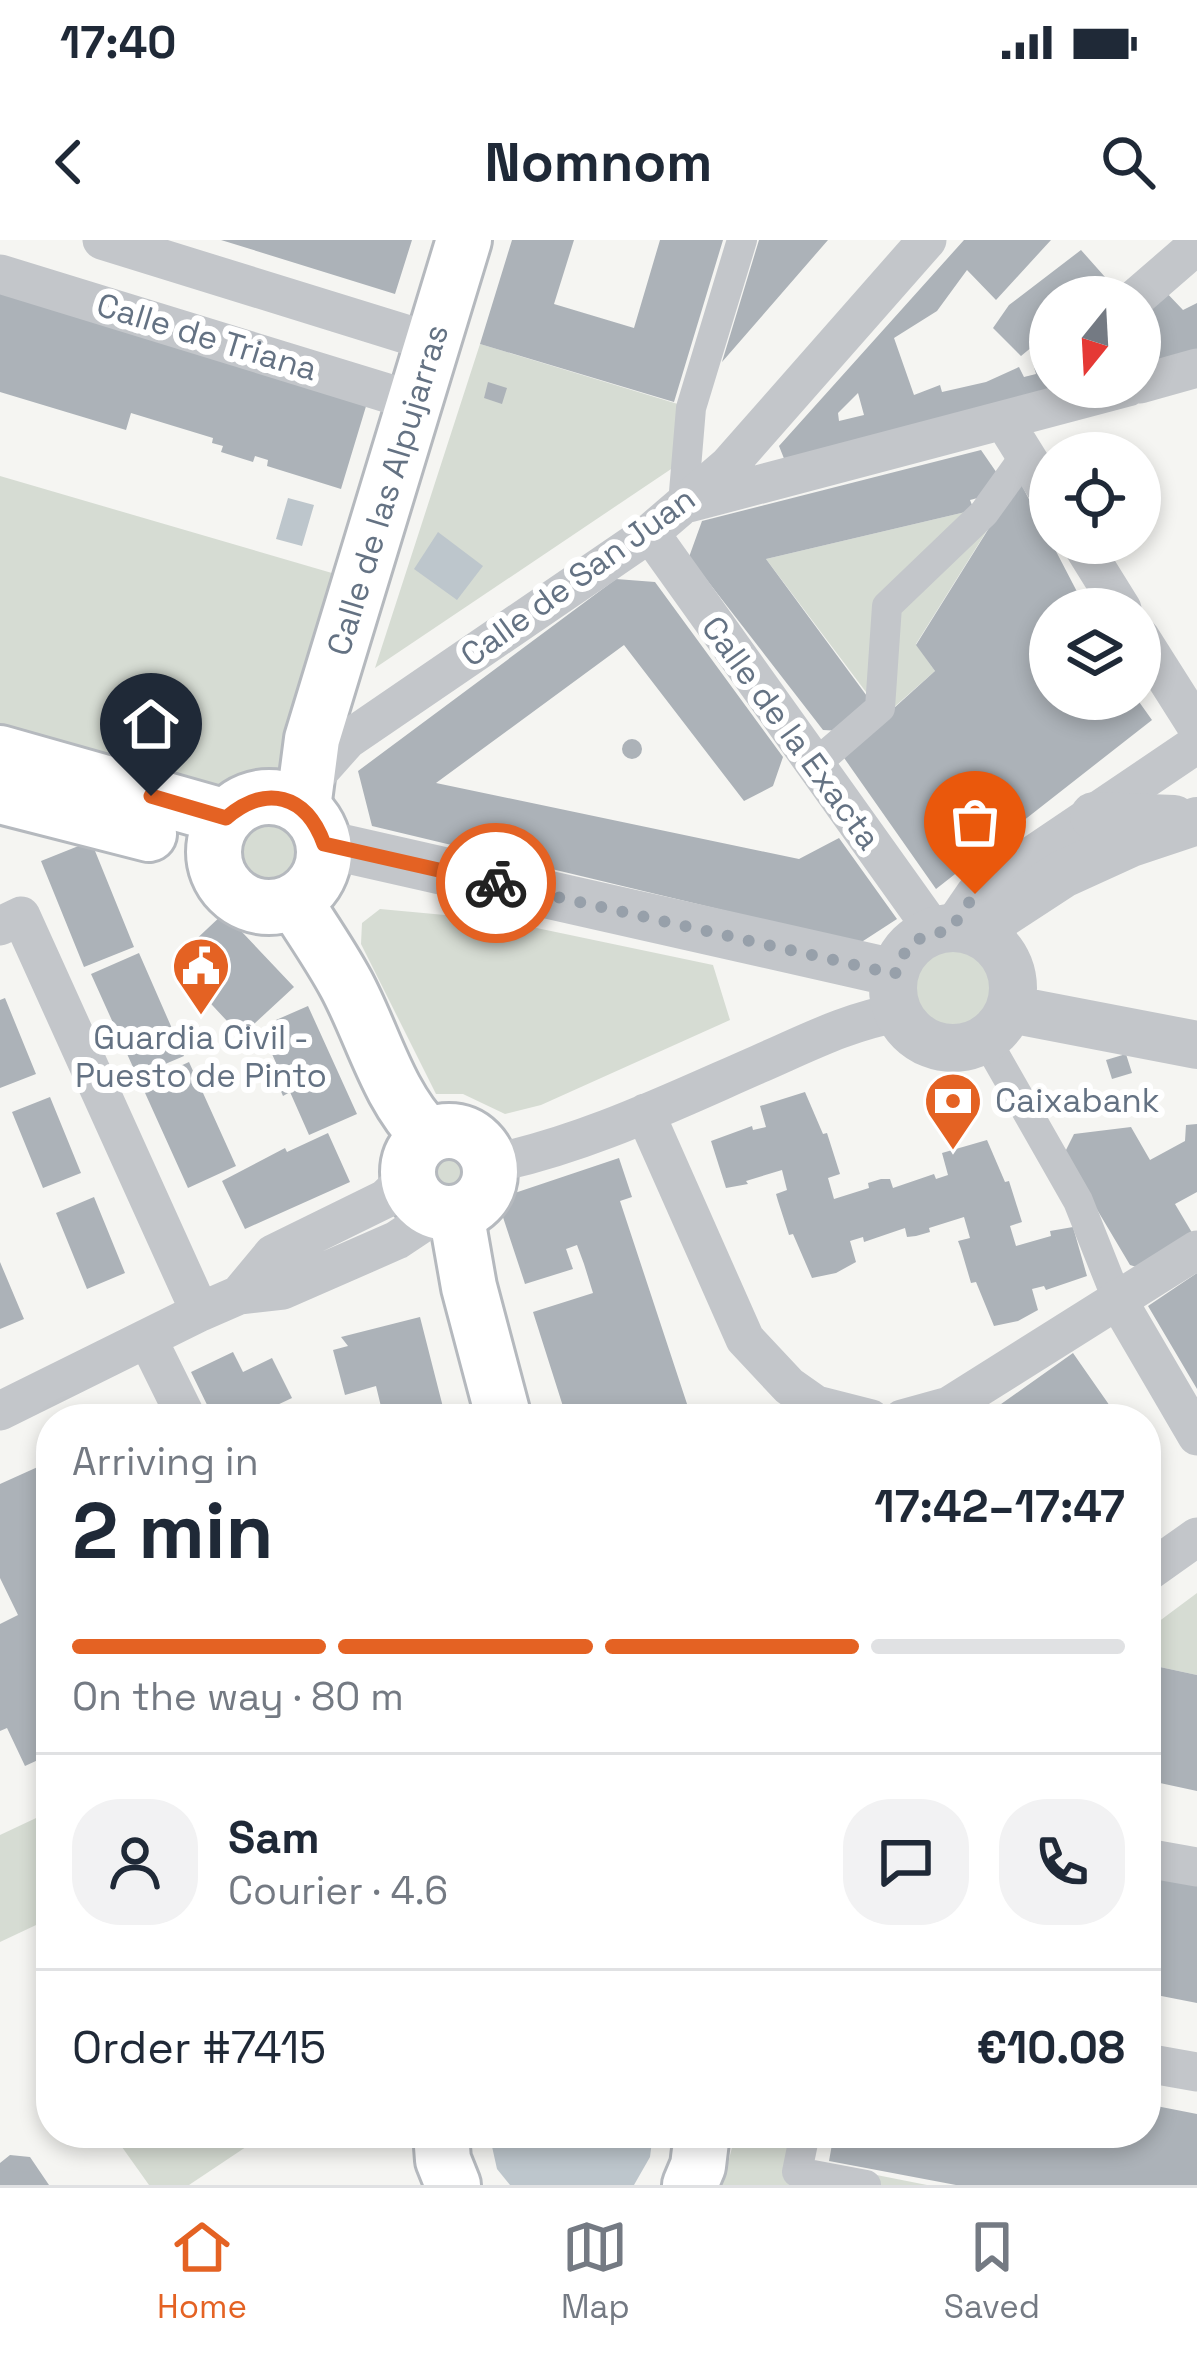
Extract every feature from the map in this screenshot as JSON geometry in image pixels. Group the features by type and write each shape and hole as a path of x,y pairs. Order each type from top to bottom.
{"main road":[{"name":"Calle de las Alpujarras","path":"295,902 313,887 323,867 279,806 464,240"},
{"path":"0,753 279,806"},
{"path":"0,796 113,823 279,806"},
{"path":"279,806 221,880 241,900 268,908 295,902 346,983 413,1121 469,1287 500,1404"},
{"path":"432,1185 442,1130 473,1138 490,1164"},
{"path":"690,2185 700,2148"}],"street":[{"name":"Calle de Triana","path":"102,240 431,342"},
{"path":"742,240 691,408 683,504 1047,408"},
{"name":"Calle de San Juan","path":"279,806 347,740 650,533 729,465 927,240"},
{"path":"1161,276 1197,245"},
{"name":"Calle de Triana","path":"0,274 413,400"},
{"path":"1161,378 1197,368"},
{"path":"1004,421 1029,462"},
{"path":"813,766 880,708 887,606 984,513 1025,456"},
{"name":"Calle de la Exacta","path":"650,533 813,766 953,931"},
{"path":"1161,670 1197,727"},
{"path":"953,931 975,894 1197,744"},
{"path":"279,806 896,993"},
{"path":"1094,816 1197,821"},
{"path":"953,931 995,946 1008,963 1014,986 998,1023 970,1046 941,1048 916,1035 896,993 903,955 916,940 953,931 1131,843 1197,821"},
{"path":"11,921 200,1312"},
{"path":"490,1164 538,1154 646,1113 860,1019 896,993"},
{"path":"998,1023 1197,1045"},
{"path":"998,1023 1117,1299 1197,1436"},
{"path":"646,1113 745,1339 789,1386 815,1404"},
{"path":"0,1411 239,1294 273,1254 385,1198 432,1185"},
{"path":"952,1404 1197,1250"},
{"path":"148,1340 180,1404"},
{"path":"1161,1563 1197,1537"},
{"path":"1161,1861 1197,1868"},
{"path":"1161,2065 1197,2072"},
{"path":"802,2148 797,2171 866,2185"}],"shaded area":[{"path":"480,344 691,408 689,457 375,668"},
{"path":"0,476 349,578 312,739 267,797 226,817 0,735"},
{"path":"288,498 314,505 302,546 276,539"},
{"path":"974,510 991,524 916,644 935,671 884,716 766,559"},
{"path":"438,532 483,566 457,600 414,569"},
{"path":"268,809 299,822 312,853 299,884 268,897 237,884 224,853 237,822"},
{"path":"380,909 499,920 713,965 730,1020 541,1105 505,1114 463,1094 436,1094 361,944 362,923"},
{"path":"952,950 980,961 991,989 980,1017 952,1028 924,1017 913,989 924,961"},
{"path":"449,1150 464,1156 470,1171 464,1186 449,1192 434,1186 428,1171 434,1156"},
{"path":"1197,1593 1197,1675 1161,1667 1161,1620"},
{"path":"36,1818 36,1925 0,1942 0,1835"},
{"path":"123,2148 244,2148 189,2185 149,2185"},
{"path":"492,2148 651,2148 634,2185 510,2185 497,2169"},
{"path":"732,2148 813,2148 811,2162 927,2185 722,2185"}],"building":[{"path":"221,240 412,240 395,294"},
{"path":"512,240 574,240 554,304 634,328 660,240 723,240 674,402 480,344"},
{"path":"759,240 828,240 722,362"},
{"path":"964,240 1051,240 996,300 967,270 937,311 894,338 914,395 940,385 942,392 986,382 1019,367 1024,377 1029,376 1029,396 785,461 779,446","holes":["858,393 864,415 839,421 838,413"]},
{"path":"1081,250 1104,276 1047,276"},
{"path":"1029,290 1029,349 1021,356 993,328 1009,305"},
{"path":"1161,291 1183,310 1197,303 1197,353 1161,363"},
{"path":"0,292 367,403 341,489 267,466 268,460 255,456 253,462 221,452 223,446 212,443 213,438 131,413 126,430 0,392"},
{"path":"488,382 507,388 502,404 484,398"},
{"path":"981,450 1001,479 993,494 970,500 974,510 766,559 875,707 842,731 823,730 689,557 702,521"},
{"path":"1019,480 1029,499 1029,564 1063,564 1075,588 1029,588 1029,720 1152,720 936,889 842,755 935,671 916,645"},
{"path":"616,579 655,582 783,757 773,786 744,801 624,645 436,783 799,859 839,838 897,919 860,943 372,826 358,771"},
{"path":"632,739 642,749 632,759 622,749"},
{"path":"91,841 134,947 84,967 41,861"},
{"path":"224,913 294,987 241,1036 172,962"},
{"path":"139,953 184,1056 137,1076 91,974"},
{"path":"5,998 36,1074 0,1088 0,1000"},
{"path":"308,1006 357,1114 309,1135 290,1092 283,1096 274,1075 280,1072 264,1036 280,1028 276,1020"},
{"path":"1126,1054 1132,1073 1112,1079 1106,1060"},
{"path":"189,1062 236,1166 188,1188 141,1084"},
{"path":"805,1092 823,1134 827,1133 840,1174 828,1178 834,1199 881,1179 890,1179 893,1188 934,1174 936,1179 948,1175 942,1153 987,1140 1005,1182 1009,1181 1022,1222 1010,1226 1016,1246 1073,1227 1087,1276 1046,1290 1044,1286 1032,1289 1038,1310 994,1326 976,1282 971,1283 958,1241 970,1238 964,1217 916,1236 907,1237 905,1228 864,1242 863,1237 850,1241 856,1262 812,1278 793,1234 789,1235 776,1194 787,1190 782,1170 726,1188 711,1141 752,1126 753,1130 766,1127 760,1106"},
{"path":"50,1097 81,1173 43,1188 12,1112"},
{"path":"1197,1124 1197,1192 1175,1204 1194,1236 1143,1269 1130,1265 1064,1154 1074,1134 1131,1127 1150,1160 1185,1141 1186,1125"},
{"path":"328,1133 350,1182 245,1229 222,1181 285,1148 287,1152"},
{"path":"619,1158 632,1197 620,1201 687,1404 562,1404 533,1312 593,1293 584,1264 577,1245 566,1249 573,1269 525,1284 497,1199"},
{"path":"94,1197 125,1273 87,1289 56,1213"},
{"path":"0,1262 24,1319 0,1329"},
{"path":"1197,1273 1197,1389 1148,1306"},
{"path":"420,1317 442,1404 380,1404 376,1386 345,1395 333,1350 348,1346 341,1337"},
{"path":"233,1352 243,1372 272,1358 292,1398 279,1404 207,1404 191,1372"},
{"path":"1073,1353 1109,1404 1001,1404"},
{"path":"36,1468 36,1761 25,1766 7,1728 0,1731 0,1624 18,1615 0,1578 0,1484"},
{"path":"1161,1667 1197,1675 1197,1791 1161,1783"},
{"path":"1161,1875 1197,1883 1197,2003 1161,1996"},
{"path":"1161,2107 1197,2114 1197,2185 956,2185 829,2161 831,2148 1161,2148"},
{"path":"10,2155 30,2157 49,2185 0,2185 0,2163"}],"way so far":[{"path":"496,883 895,974 916,940 951,929 975,894"}],"place":[{"name":"Guardia Civil - Puesto de Pinto","path":"201,1017"},
{"name":"Caixabank","path":"953,1152"}],"route":[{"path":"151,796 226,818 244,802 266,797 286,800 303,808 317,824 324,844 496,883"}]}
